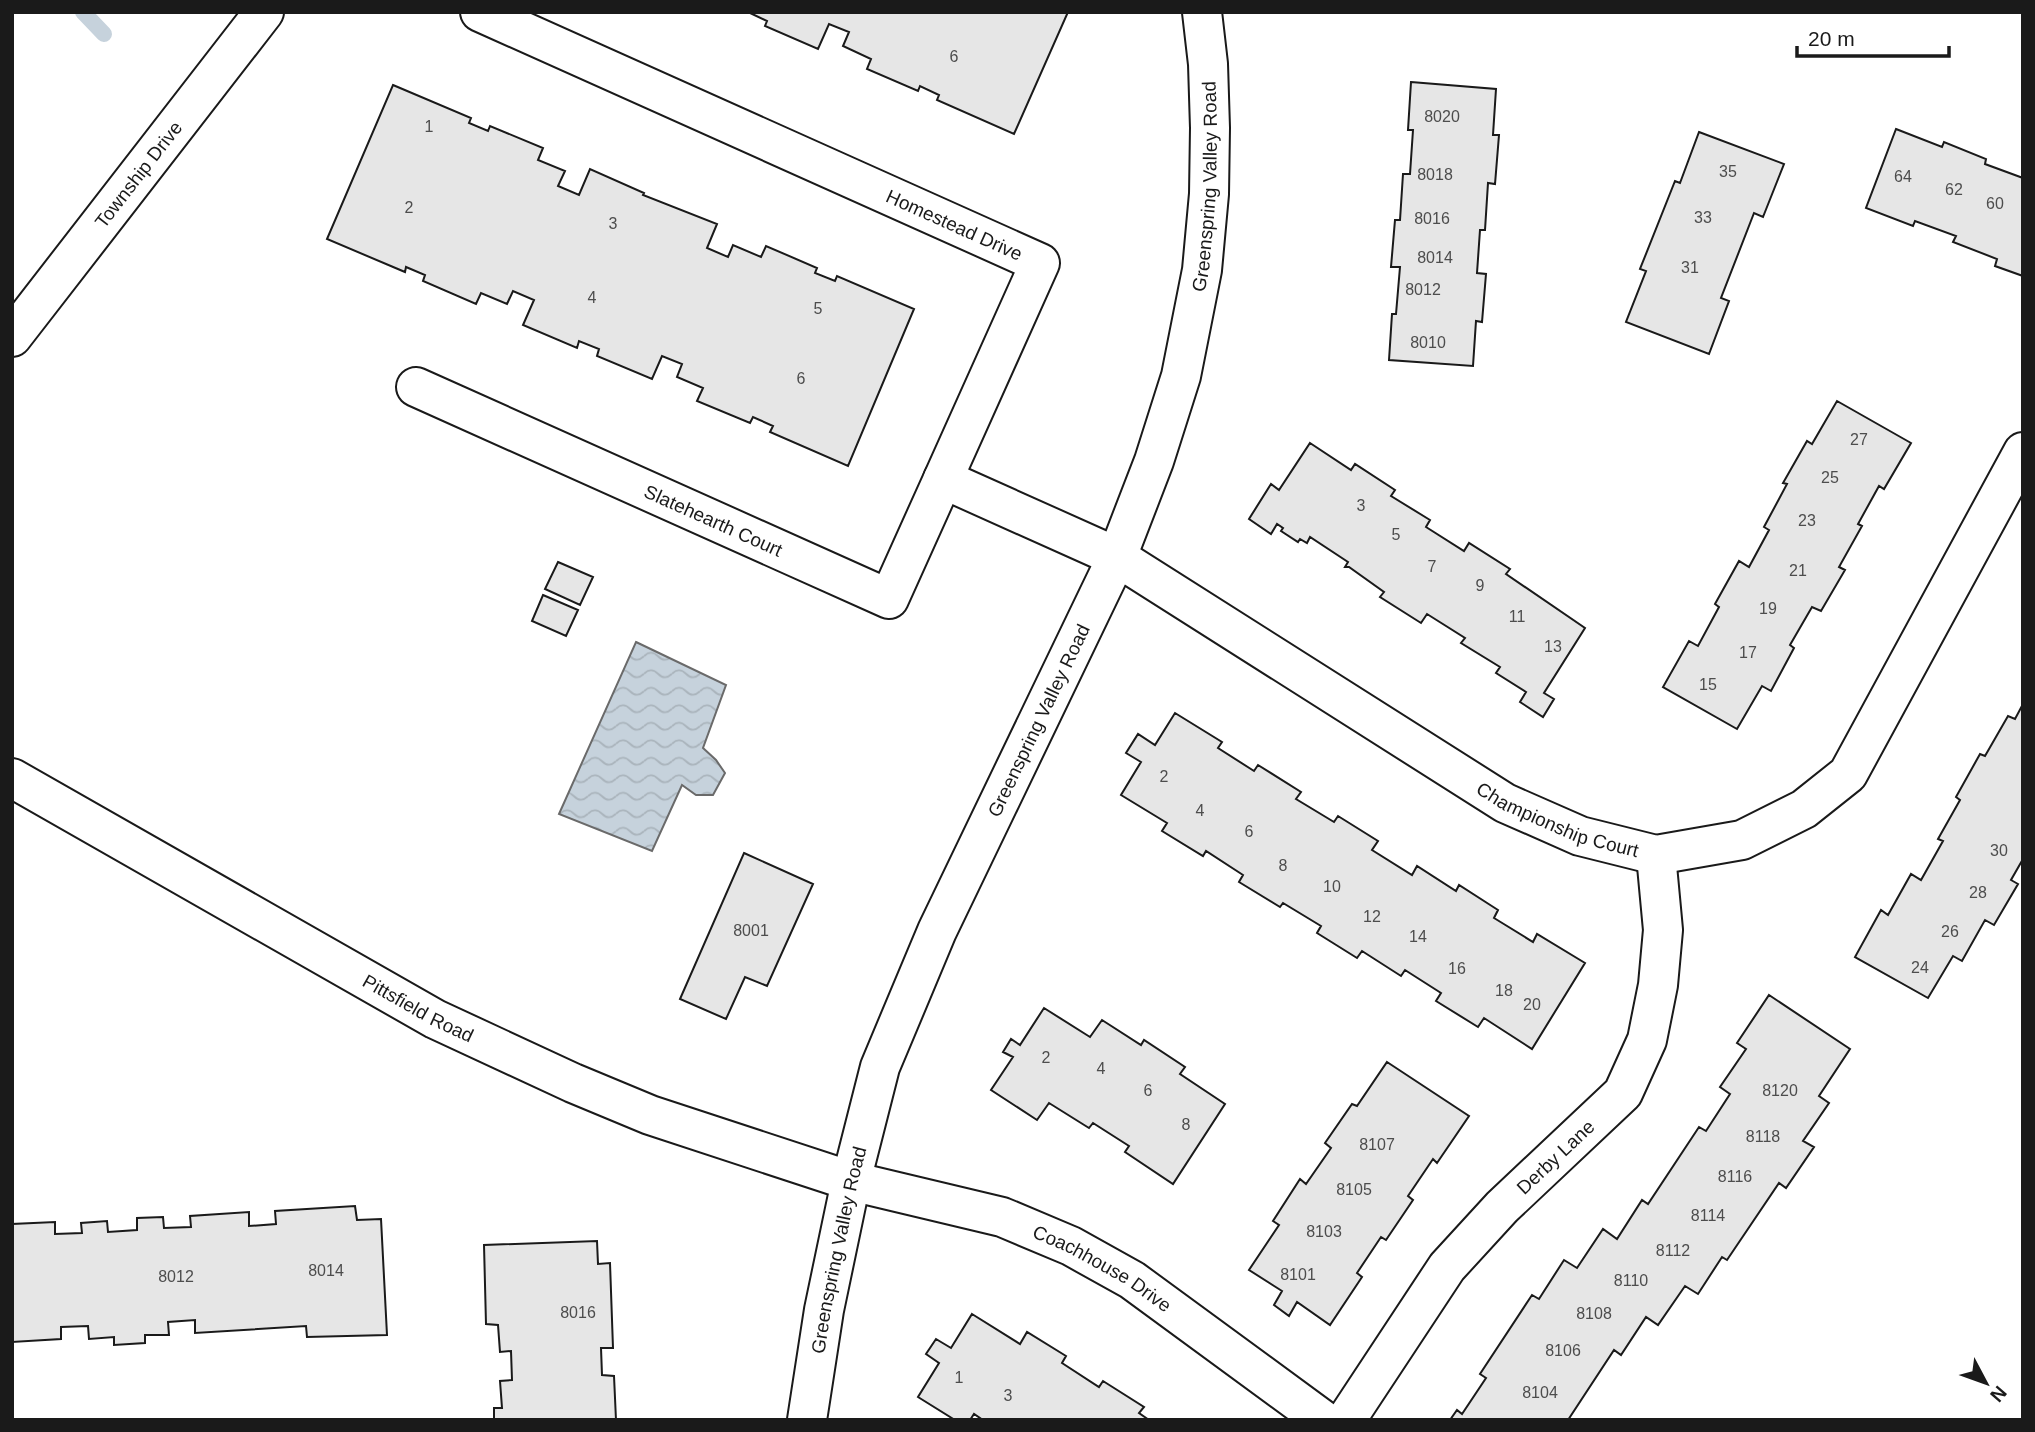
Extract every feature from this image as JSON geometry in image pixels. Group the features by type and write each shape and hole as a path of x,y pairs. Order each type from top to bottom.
{"street":[{"name":"Township Drive","path":"12,337 264,12"},
{"name":"Homestead Drive","path":"480,12 1040,263 943,479"},
{"name":"Greenspring Valley Road","path":"807,1420 824,1310 851,1181 880,1067 932,943 1117,557 1154,461 1181,376 1202,270 1209,194 1208,64 1202,12"},
{"name":"Slatehearth Court","path":"416,387 889,599 943,479"},
{"name":"Championship Court","path":"1117,557 1505,803 1580,836 1656,855 1742,840 1804,809 1848,774 2023,453"},
{"path":"943,479 1117,557"},
{"name":"Pittsfield Road","path":"12,778 435,1019 573,1083 650,1115 851,1181"},
{"name":"Derby Lane","path":"1346,1420 1447,1267 1502,1207 1623,1093 1647,1041 1658,985 1663,930 1656,855"},
{"name":"Coachhouse Drive","path":"851,1181 1002,1217 1071,1245 1132,1280 1323,1420"}],"water":[{"path":"636,642 726,685 703,748 725,773 713,795 696,795 682,785 652,851 559,814"}],"building":[{"path":"748,12 1068,12 1014,134 937,100 939,95 920,86 918,91 867,69 871,59 843,46 849,32 829,24 818,49 765,26 767,21"},
{"path":"1411,82 1496,89 1493,135 1499,135 1495,184 1488,183 1485,230 1480,230 1477,273 1486,274 1482,322 1476,321 1473,366 1389,360 1392,314 1396,314 1400,267 1391,267 1395,220 1400,220 1403,174 1410,174 1413,130 1408,130"},
{"path":"393,85 471,118 469,123 488,131 490,126 543,148 538,160 565,171 558,186 579,195 590,169 644,193 643,195 717,224 707,248 728,257 733,245 761,257 766,246 817,268 815,273 835,281 837,276 914,309 848,466 770,432 773,426 753,417 750,423 697,401 703,388 677,377 682,364 662,356 652,379 597,356 599,349 579,341 577,348 523,325 534,300 513,291 507,304 481,293 476,304 423,281 425,275 406,267 405,272 327,239"},
{"path":"1896,129 1942,147 1944,142 1986,159 1985,164 2023,178 2023,276 1995,266 1997,259 1953,242 1956,236 1915,221 1913,226 1866,208"},
{"path":"1699,132 1784,164 1763,217 1754,213 1721,298 1729,301 1709,354 1626,322 1646,271 1640,269 1675,181 1680,183"},
{"path":"1837,401 1911,443 1884,489 1879,486 1858,524 1862,526 1839,567 1845,570 1821,611 1812,607 1790,645 1794,648 1771,691 1762,686 1737,729 1663,687 1689,641 1698,646 1719,607 1715,604 1739,561 1749,567 1769,530 1764,527 1787,484 1783,483 1807,441 1812,444"},
{"path":"1310,443 1351,470 1355,464 1395,490 1391,496 1430,520 1426,527 1464,551 1469,543 1510,569 1506,574 1585,628 1544,693 1554,699 1543,717 1520,702 1526,692 1496,673 1500,667 1461,643 1465,638 1427,614 1421,623 1380,597 1384,592 1349,567 1345,567 1348,562 1310,537 1307,543 1300,539 1298,542 1281,531 1283,528 1277,524 1271,534 1249,519 1271,484 1279,490"},
{"path":"558,562 593,577 580,605 545,589"},
{"path":"543,595 578,610 566,636 532,621"},
{"path":"2023,704 2023,859 2011,880 2018,884 1994,925 1985,920 1962,961 1953,956 1928,998 1855,957 1881,910 1888,915 1911,874 1921,880 1943,841 1938,839 1960,800 1956,797 1980,754 1985,756 2008,716 2015,719"},
{"path":"1175,713 1222,742 1218,748 1254,771 1258,765 1301,792 1296,799 1334,822 1338,816 1378,841 1372,850 1412,875 1417,866 1456,891 1459,885 1498,910 1494,918 1533,942 1537,934 1585,963 1532,1049 1484,1018 1478,1027 1436,1001 1441,993 1405,970 1401,976 1362,951 1357,958 1317,933 1321,926 1283,903 1280,907 1239,882 1243,875 1206,851 1203,856 1162,831 1167,823 1121,795 1141,762 1126,753 1138,734 1155,745"},
{"path":"744,853 813,884 767,986 745,977 726,1019 680,999"},
{"path":"1769,995 1850,1049 1819,1096 1829,1103 1803,1141 1814,1147 1786,1188 1779,1183 1727,1260 1722,1257 1698,1294 1685,1286 1658,1325 1646,1317 1621,1355 1614,1350 1568,1420 1450,1420 1457,1410 1462,1414 1486,1378 1480,1374 1532,1295 1539,1299 1564,1260 1577,1268 1603,1229 1617,1239 1642,1200 1648,1204 1699,1127 1706,1131 1730,1094 1720,1087 1746,1049 1737,1043"},
{"path":"1044,1008 1090,1037 1102,1020 1141,1045 1144,1040 1185,1067 1180,1074 1225,1104 1173,1184 1125,1152 1129,1146 1093,1123 1089,1128 1049,1103 1037,1120 991,1090 1013,1057 1003,1052 1011,1039 1020,1045"},
{"path":"1387,1062 1469,1116 1437,1163 1433,1159 1408,1196 1413,1200 1386,1240 1381,1237 1357,1273 1362,1277 1330,1325 1297,1302 1289,1316 1274,1305 1282,1291 1249,1270 1279,1225 1273,1221 1300,1179 1306,1184 1331,1148 1325,1143 1352,1104 1357,1106"},
{"path":"355,1206 357,1220 381,1219 387,1335 307,1337 306,1326 195,1333 195,1320 168,1322 169,1335 145,1335 145,1343 114,1345 114,1337 89,1339 88,1326 61,1327 61,1339 12,1342 12,1224 55,1222 55,1234 82,1233 81,1223 107,1221 108,1232 137,1230 137,1218 163,1217 164,1228 191,1227 190,1216 249,1212 249,1226 276,1224 275,1211"},
{"path":"597,1241 598,1264 610,1263 613,1348 601,1348 602,1375 614,1376 616,1420 494,1420 494,1408 502,1408 500,1381 512,1380 511,1351 500,1352 498,1325 486,1324 484,1245"},
{"path":"972,1314 1020,1344 1027,1332 1066,1356 1062,1363 1099,1387 1103,1381 1144,1407 1139,1413 1149,1420 983,1420 974,1414 970,1420 955,1420 918,1397 939,1363 926,1354 936,1339 951,1348"}],"waterway":[{"path":"83,12 104,34"}]}
